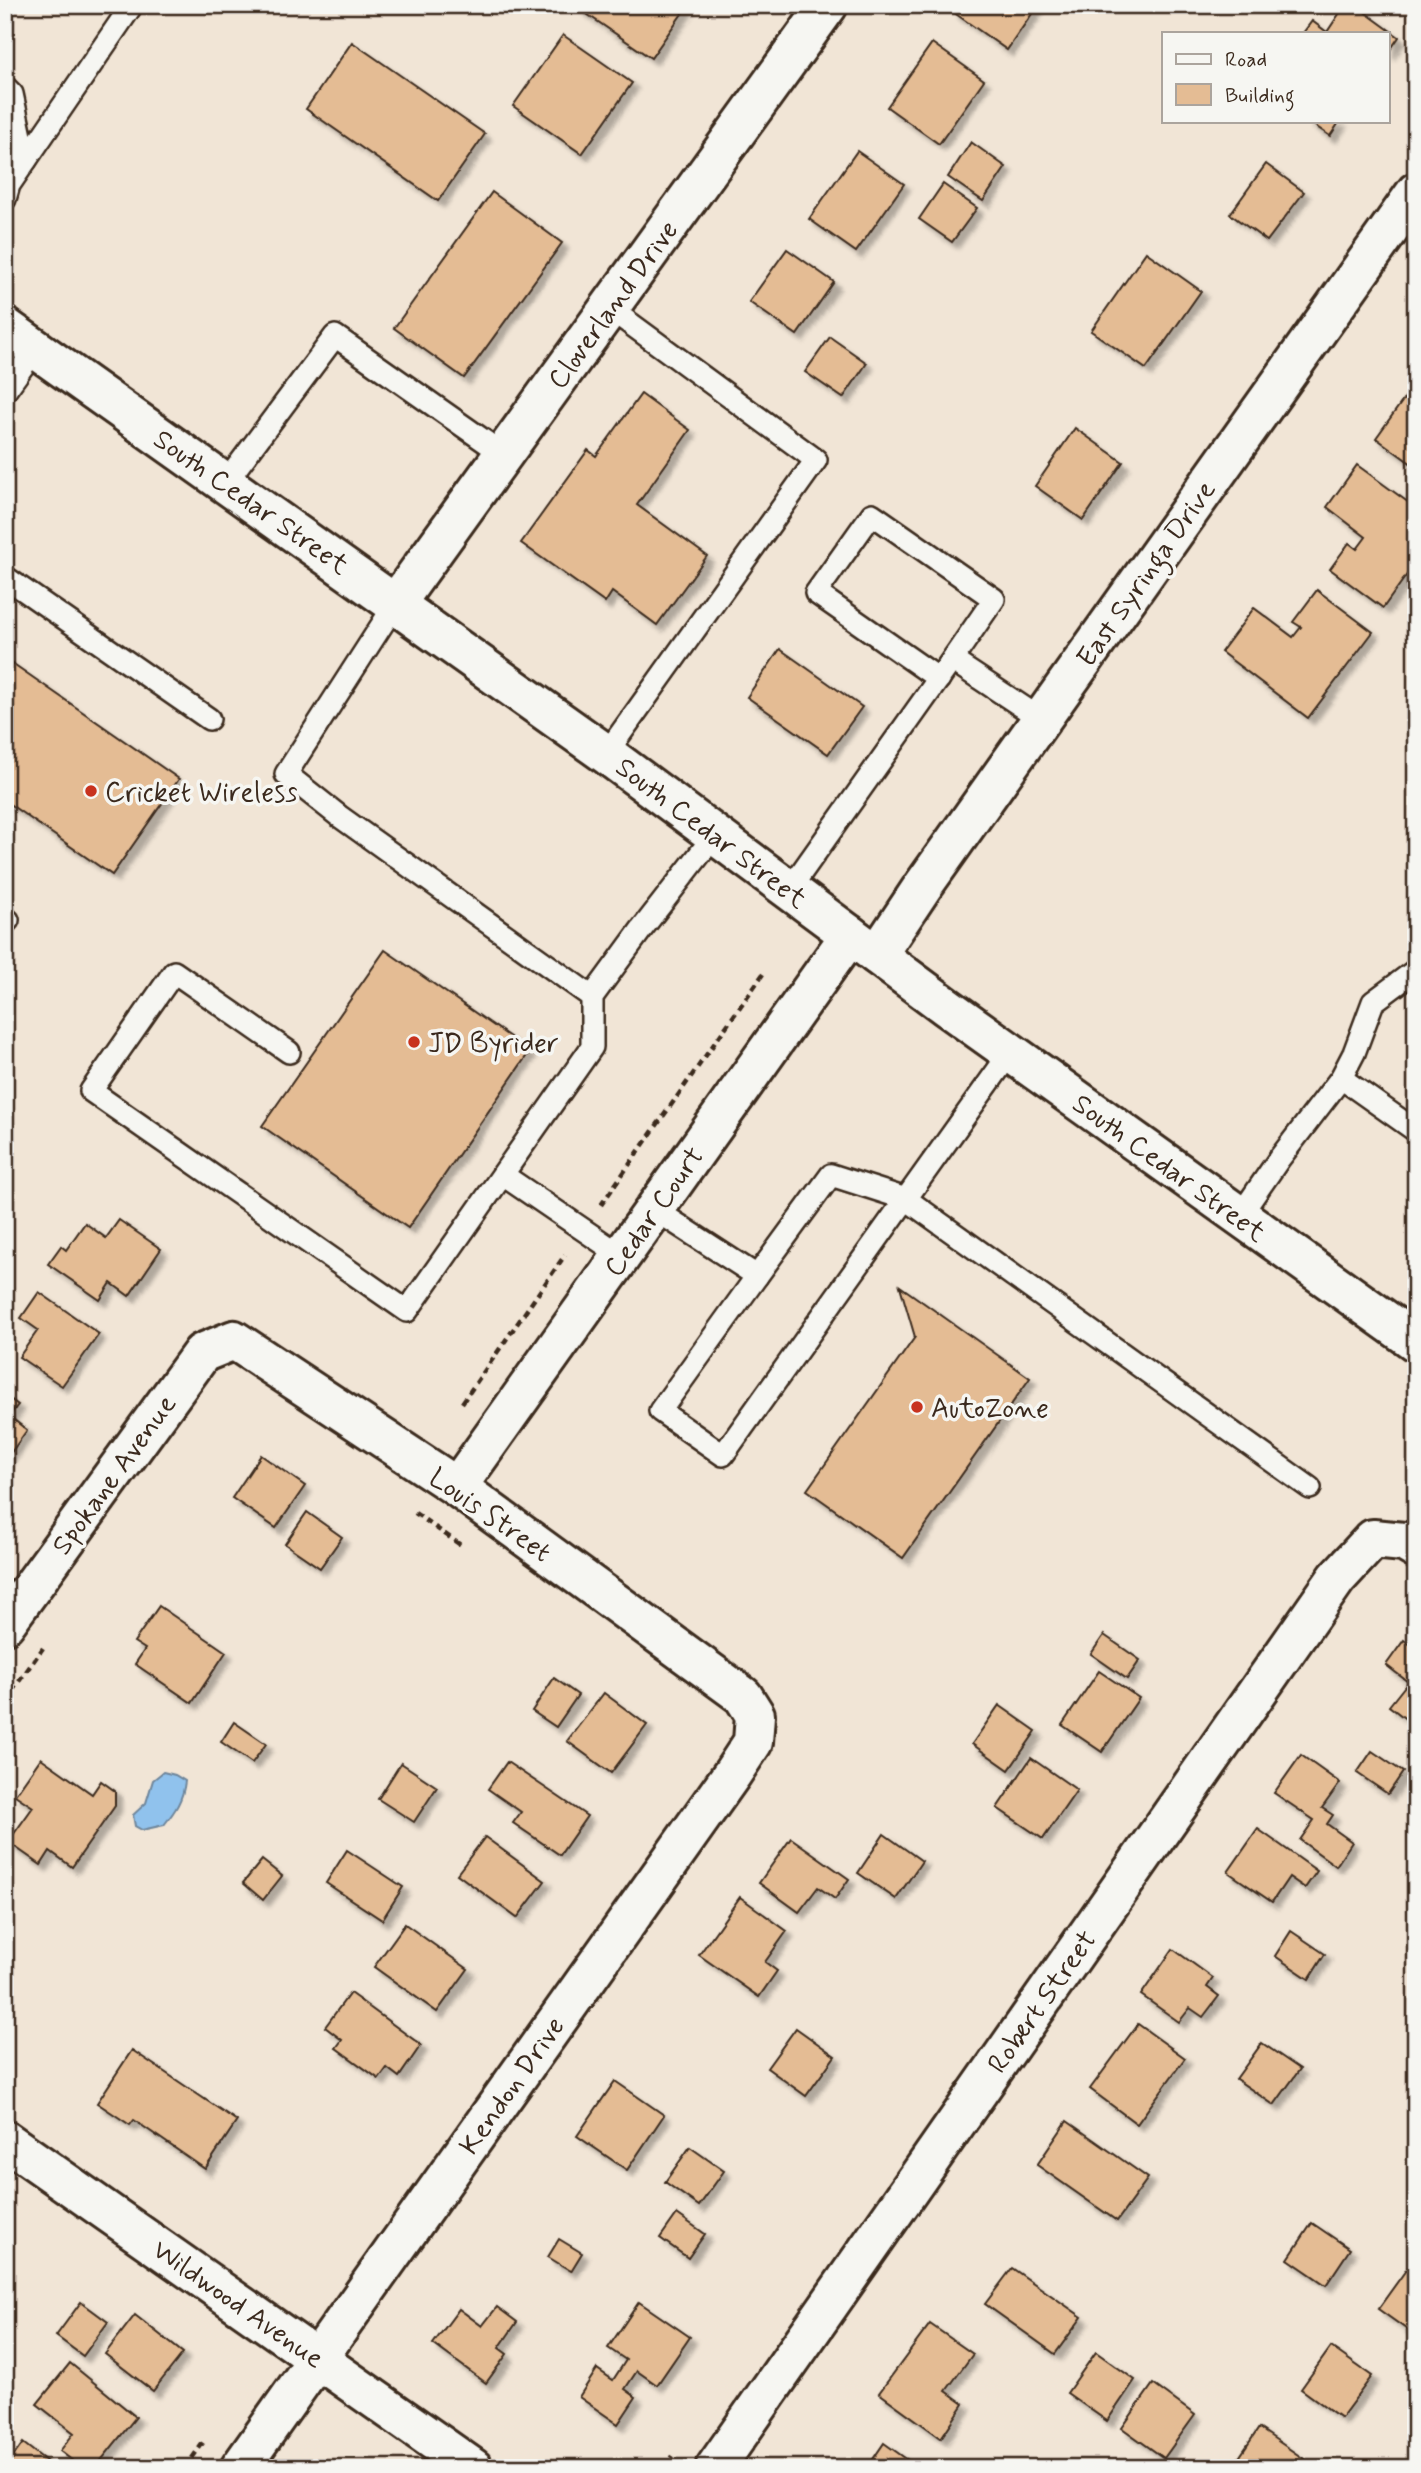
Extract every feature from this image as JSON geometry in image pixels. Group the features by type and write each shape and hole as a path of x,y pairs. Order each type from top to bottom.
{"street":[{"name":"Cloverland Drive","path":"396,603 828,5"},
{"name":"East Syringa Drive","path":"863,945 1041,719 1416,192"},
{"name":"South Cedar Street","path":"5,327 606,754 1010,1053 1416,1342"},
{"name":"Cedar Court","path":"457,1487 654,1209 863,945"},
{"name":"Louis Street","path":"234,1340 457,1487 743,1696"},
{"name":"Spokane Avenue","path":"5,1624 202,1353 234,1340"},
{"name":"Robert Street","path":"715,2468 1337,1578 1373,1539 1404,1542 1416,1549"},
{"name":"Kendon Drive","path":"240,2468 754,1742 755,1715 743,1696"},
{"name":"Wildwood Avenue","path":"5,2140 473,2468"}],"lane":[{"path":"5,199 9,185 132,5"},
{"path":"5,87 12,94 26,160"},
{"path":"606,754 816,460 609,308"},
{"path":"226,482 335,336 503,454"},
{"path":"5,391 36,348"},
{"path":"789,890 939,679 994,599 872,514 817,593 939,679"},
{"path":"5,577 209,719"},
{"path":"396,603 286,774 339,816 592,997"},
{"path":"952,660 1041,719"},
{"path":"289,1052 174,972 91,1091 407,1311 592,1047 592,997 714,836"},
{"path":"1239,1217 1341,1078 1354,1053 1373,1002 1416,970"},
{"path":"1010,1053 906,1199 723,1455 660,1411 831,1175 906,1199 1310,1488"},
{"path":"1341,1078 1416,1131"},
{"path":"503,1175 622,1256"},
{"path":"654,1209 757,1276"}],"path":[{"path":"411,1510 467,1550"},
{"path":"5,1701 46,1644"},
{"path":"1411,2468 1416,2461"}],"water":[{"path":"163,1772 185,1781 180,1800 164,1825 142,1830 135,1826 133,1815 146,1803 153,1780"}],"building":[{"path":"580,5 688,5 651,58 578,8"},
{"path":"957,5 1038,5 1007,50 953,12"},
{"path":"1345,5 1355,5 1399,37 1390,50 1390,32 1327,32"},
{"path":"1312,21 1327,32 1304,32"},
{"path":"563,35 632,83 582,154 513,106"},
{"path":"352,42 485,134 438,201 306,109"},
{"path":"932,43 984,80 939,144 887,107"},
{"path":"1309,122 1339,122 1330,136"},
{"path":"971,142 1006,167 983,201 948,177"},
{"path":"857,151 904,184 856,252 809,219"},
{"path":"1266,164 1304,192 1267,241 1230,214"},
{"path":"943,184 977,208 952,242 919,219"},
{"path":"492,192 562,243 464,378 394,328"},
{"path":"787,249 834,282 797,335 749,302"},
{"path":"1146,252 1201,291 1146,369 1091,331"},
{"path":"830,337 867,363 843,398 805,372"},
{"path":"1409,392 1416,397 1416,467 1376,438"},
{"path":"641,394 690,430 637,505 707,556 657,625 612,592 605,603 521,543 588,450 596,456"},
{"path":"1075,428 1123,462 1083,520 1035,486"},
{"path":"1357,465 1416,508 1416,562 1383,608 1330,569 1349,543 1357,549 1366,537 1327,507"},
{"path":"1317,590 1373,632 1308,718 1221,652 1254,608 1293,637 1301,627 1293,622"},
{"path":"780,649 862,707 828,754 747,697"},
{"path":"5,658 179,779 112,875 5,801"},
{"path":"385,950 530,1051 408,1228 262,1126"},
{"path":"119,1220 161,1249 129,1296 111,1283 100,1300 48,1264 61,1246 66,1250 85,1223 106,1238"},
{"path":"900,1286 1030,1378 903,1558 807,1490 915,1337"},
{"path":"39,1292 99,1334 62,1386 19,1357 38,1330 21,1318"},
{"path":"5,1395 18,1405 9,1416 27,1430 5,1461"},
{"path":"261,1455 305,1486 276,1528 232,1498"},
{"path":"307,1512 342,1537 320,1568 285,1544"},
{"path":"159,1606 226,1652 192,1703 135,1664 145,1649 134,1642"},
{"path":"1104,1635 1140,1660 1127,1679 1091,1654"},
{"path":"1404,1640 1416,1649 1416,1727 1389,1706 1408,1682 1386,1665"},
{"path":"1099,1671 1139,1698 1102,1752 1062,1725"},
{"path":"554,1678 578,1695 556,1727 532,1711"},
{"path":"604,1693 647,1725 611,1773 567,1741"},
{"path":"999,1705 1036,1731 1009,1770 972,1744"},
{"path":"234,1722 266,1744 252,1763 221,1742"},
{"path":"1372,1751 1403,1772 1388,1794 1357,1773"},
{"path":"1301,1755 1340,1783 1322,1808 1333,1815 1327,1824 1352,1842 1336,1866 1300,1840 1314,1820 1274,1793"},
{"path":"41,1758 92,1794 101,1781 115,1791 115,1806 72,1867 50,1851 41,1865 8,1842 33,1807 15,1795"},
{"path":"1031,1758 1077,1790 1043,1839 997,1808"},
{"path":"507,1762 587,1816 560,1855 513,1823 521,1812 488,1789"},
{"path":"401,1763 437,1787 414,1822 378,1799"},
{"path":"1416,1778 1416,1797 1407,1789"},
{"path":"1258,1829 1317,1871 1305,1888 1289,1877 1272,1902 1228,1872"},
{"path":"884,1834 922,1861 896,1899 858,1873"},
{"path":"485,1837 545,1881 517,1918 457,1874"},
{"path":"791,1838 849,1879 835,1899 818,1887 799,1912 759,1883"},
{"path":"347,1850 403,1887 382,1920 326,1883"},
{"path":"262,1860 282,1876 263,1900 243,1883"},
{"path":"740,1897 787,1931 765,1962 777,1971 759,1997 699,1955"},
{"path":"405,1924 468,1969 437,2012 374,1967"},
{"path":"1291,1931 1325,1954 1309,1979 1275,1956"},
{"path":"1173,1949 1213,1978 1207,1987 1219,1996 1203,2017 1190,2008 1179,2022 1141,1995"},
{"path":"350,1993 421,2045 399,2077 387,2068 379,2079 336,2048 342,2040 325,2027"},
{"path":"1138,2024 1185,2058 1137,2124 1090,2089"},
{"path":"796,2028 835,2056 806,2096 767,2068"},
{"path":"1262,2043 1300,2069 1274,2105 1236,2079"},
{"path":"132,2050 237,2121 205,2169 134,2120 130,2125 97,2103"},
{"path":"615,2081 664,2115 627,2170 577,2136"},
{"path":"1067,2121 1148,2178 1117,2221 1037,2165"},
{"path":"690,2147 724,2171 699,2206 665,2182"},
{"path":"677,2214 705,2234 688,2258 660,2238"},
{"path":"1312,2223 1350,2249 1326,2285 1288,2259"},
{"path":"559,2239 582,2253 571,2271 548,2257"},
{"path":"1411,2263 1416,2266 1416,2336 1378,2309"},
{"path":"1012,2268 1082,2317 1055,2354 985,2304"},
{"path":"81,2302 108,2322 83,2356 56,2336"},
{"path":"639,2302 690,2337 657,2385 637,2371 625,2389 636,2397 618,2424 579,2397 597,2369 613,2380 626,2360 608,2348"},
{"path":"497,2307 517,2322 499,2348 507,2354 486,2383 433,2344 459,2309 482,2326"},
{"path":"135,2315 183,2353 153,2391 105,2354"},
{"path":"930,2324 973,2354 946,2391 964,2404 941,2438 879,2393"},
{"path":"1331,2347 1372,2376 1341,2418 1301,2389"},
{"path":"1096,2352 1135,2380 1107,2421 1067,2393"},
{"path":"70,2363 136,2417 95,2468 82,2468 60,2451 74,2433 37,2404"},
{"path":"1153,2384 1195,2415 1164,2458 1122,2428"},
{"path":"1259,2428 1317,2468 1232,2468"},
{"path":"23,2443 55,2468 5,2468"},
{"path":"884,2443 919,2468 867,2468"}],"place":[{"name":"Cricket Wireless","path":"91,791"},
{"name":"JD Byrider","path":"414,1042"},
{"name":"AutoZone","path":"917,1407"}]}
